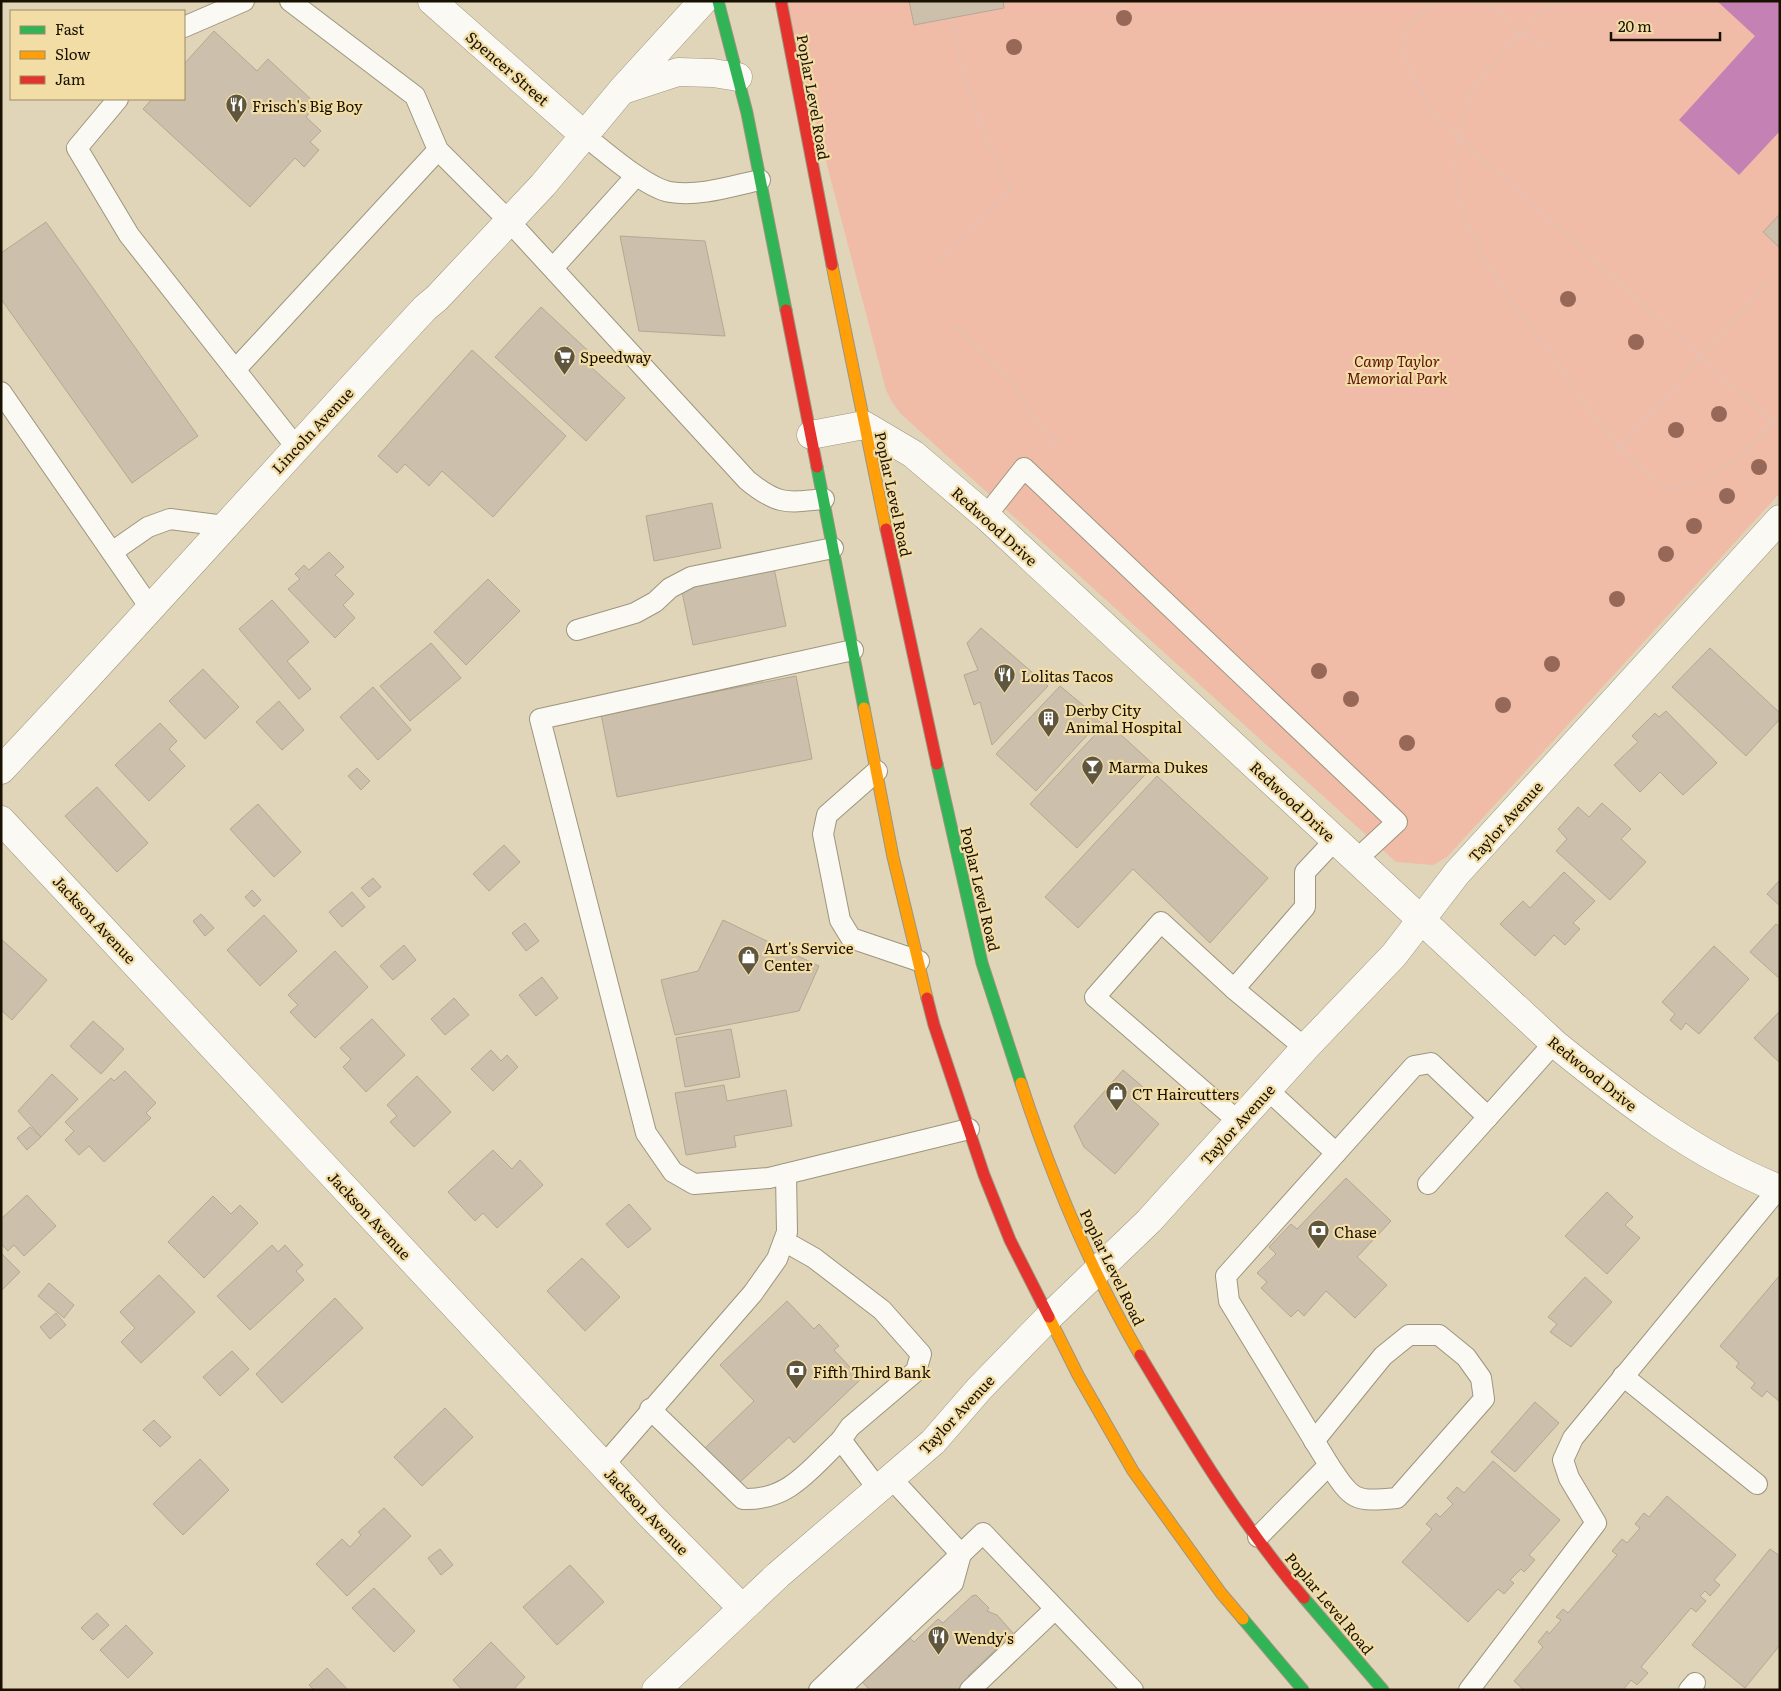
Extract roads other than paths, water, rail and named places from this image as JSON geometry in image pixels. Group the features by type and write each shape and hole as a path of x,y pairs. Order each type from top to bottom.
{"main road":[{"path":"718,1 738,77 760,180 834,548 892,857 934,1025 969,1130 1010,1240 1096,1409 1133,1471 1221,1593 1303,1690"},
{"name":"Poplar Level Road","path":"781,1 811,165 908,637 982,963 1051,1168 1095,1273 1137,1349 1201,1457 1288,1579 1383,1690"}],"street":[{"name":"Spencer Street","path":"432,1 584,135"},
{"name":"Lincoln Avenue","path":"1,770 151,609 418,314 437,298 509,221 622,90 703,1"},
{"path":"622,90 678,72 713,73 738,77"},
{"path":"811,435 864,425"},
{"name":"Redwood Drive","path":"864,425 913,454 986,516 1554,1043 1632,1106 1727,1164 1779,1188"},
{"name":"Taylor Avenue","path":"656,1690 742,1608 933,1442 979,1389 1049,1317 1149,1221 1305,1048 1394,955 1420,919 1464,866 1780,519"},
{"name":"Jackson Avenue","path":"1,820 652,1517 742,1608"}],"lane":[{"path":"185,27 244,1"},
{"path":"290,1 415,96 438,150 509,221 747,480 766,496 792,502 824,499"},
{"path":"117,100 77,148 129,235 296,447"},
{"path":"584,135 636,176 669,192 708,191 760,180"},
{"path":"235,370 438,150"},
{"path":"553,268 636,176"},
{"path":"1,392 151,609"},
{"path":"986,516 1024,468 1397,822 1356,860"},
{"path":"112,552 148,527 170,519 225,526"},
{"path":"577,630 635,613 655,602 670,588 691,577 834,548"},
{"path":"853,650 540,719 646,1134 673,1172 694,1184 769,1178 969,1130"},
{"path":"877,771 827,815 823,834 840,920 851,938 919,961"},
{"path":"1234,989 1305,907 1305,872 1335,840"},
{"path":"1239,1122 1095,997 1161,922 1234,989 1305,1048"},
{"path":"1428,1184 1554,1043"},
{"path":"1314,1441 1383,1356 1409,1335 1439,1335 1466,1357 1481,1378 1484,1399 1397,1498 1368,1500 1348,1492 1314,1441 1229,1301 1226,1276 1414,1066 1431,1063 1488,1118"},
{"path":"1268,1090 1336,1153"},
{"path":"604,1465 753,1293 777,1259 787,1232 786,1174"},
{"path":"1469,1690 1596,1523 1569,1478 1563,1460 1573,1438 1779,1188"},
{"path":"650,1410 743,1499 758,1500 787,1491 841,1440 850,1427 916,1371 920,1354 882,1310 814,1258 784,1241"},
{"path":"1623,1376 1757,1484"},
{"path":"841,1440 884,1484 961,1554"},
{"path":"1258,1538 1329,1465"},
{"path":"819,1690 984,1533 1134,1690"},
{"path":"839,1690 953,1583 961,1554"},
{"path":"970,1690 1055,1609"}],"place":[{"name":"Frisch's Big Boy","path":"236,124"},
{"name":"Speedway","path":"564,375"},
{"name":"Lolitas Tacos","path":"1005,694"},
{"name":"Derby City Animal Hospital","path":"1049,737"},
{"name":"Marma Dukes","path":"1092,785"},
{"name":"Art's Service Center","path":"748,975"},
{"name":"CT Haircutters","path":"1116,1112"},
{"name":"Chase","path":"1318,1250"},
{"name":"Fifth Third Bank","path":"797,1390"},
{"name":"Wendy's","path":"938,1656"}],"park label":[{"name":"Camp Taylor Memorial Park","path":"1397,368"}]}
